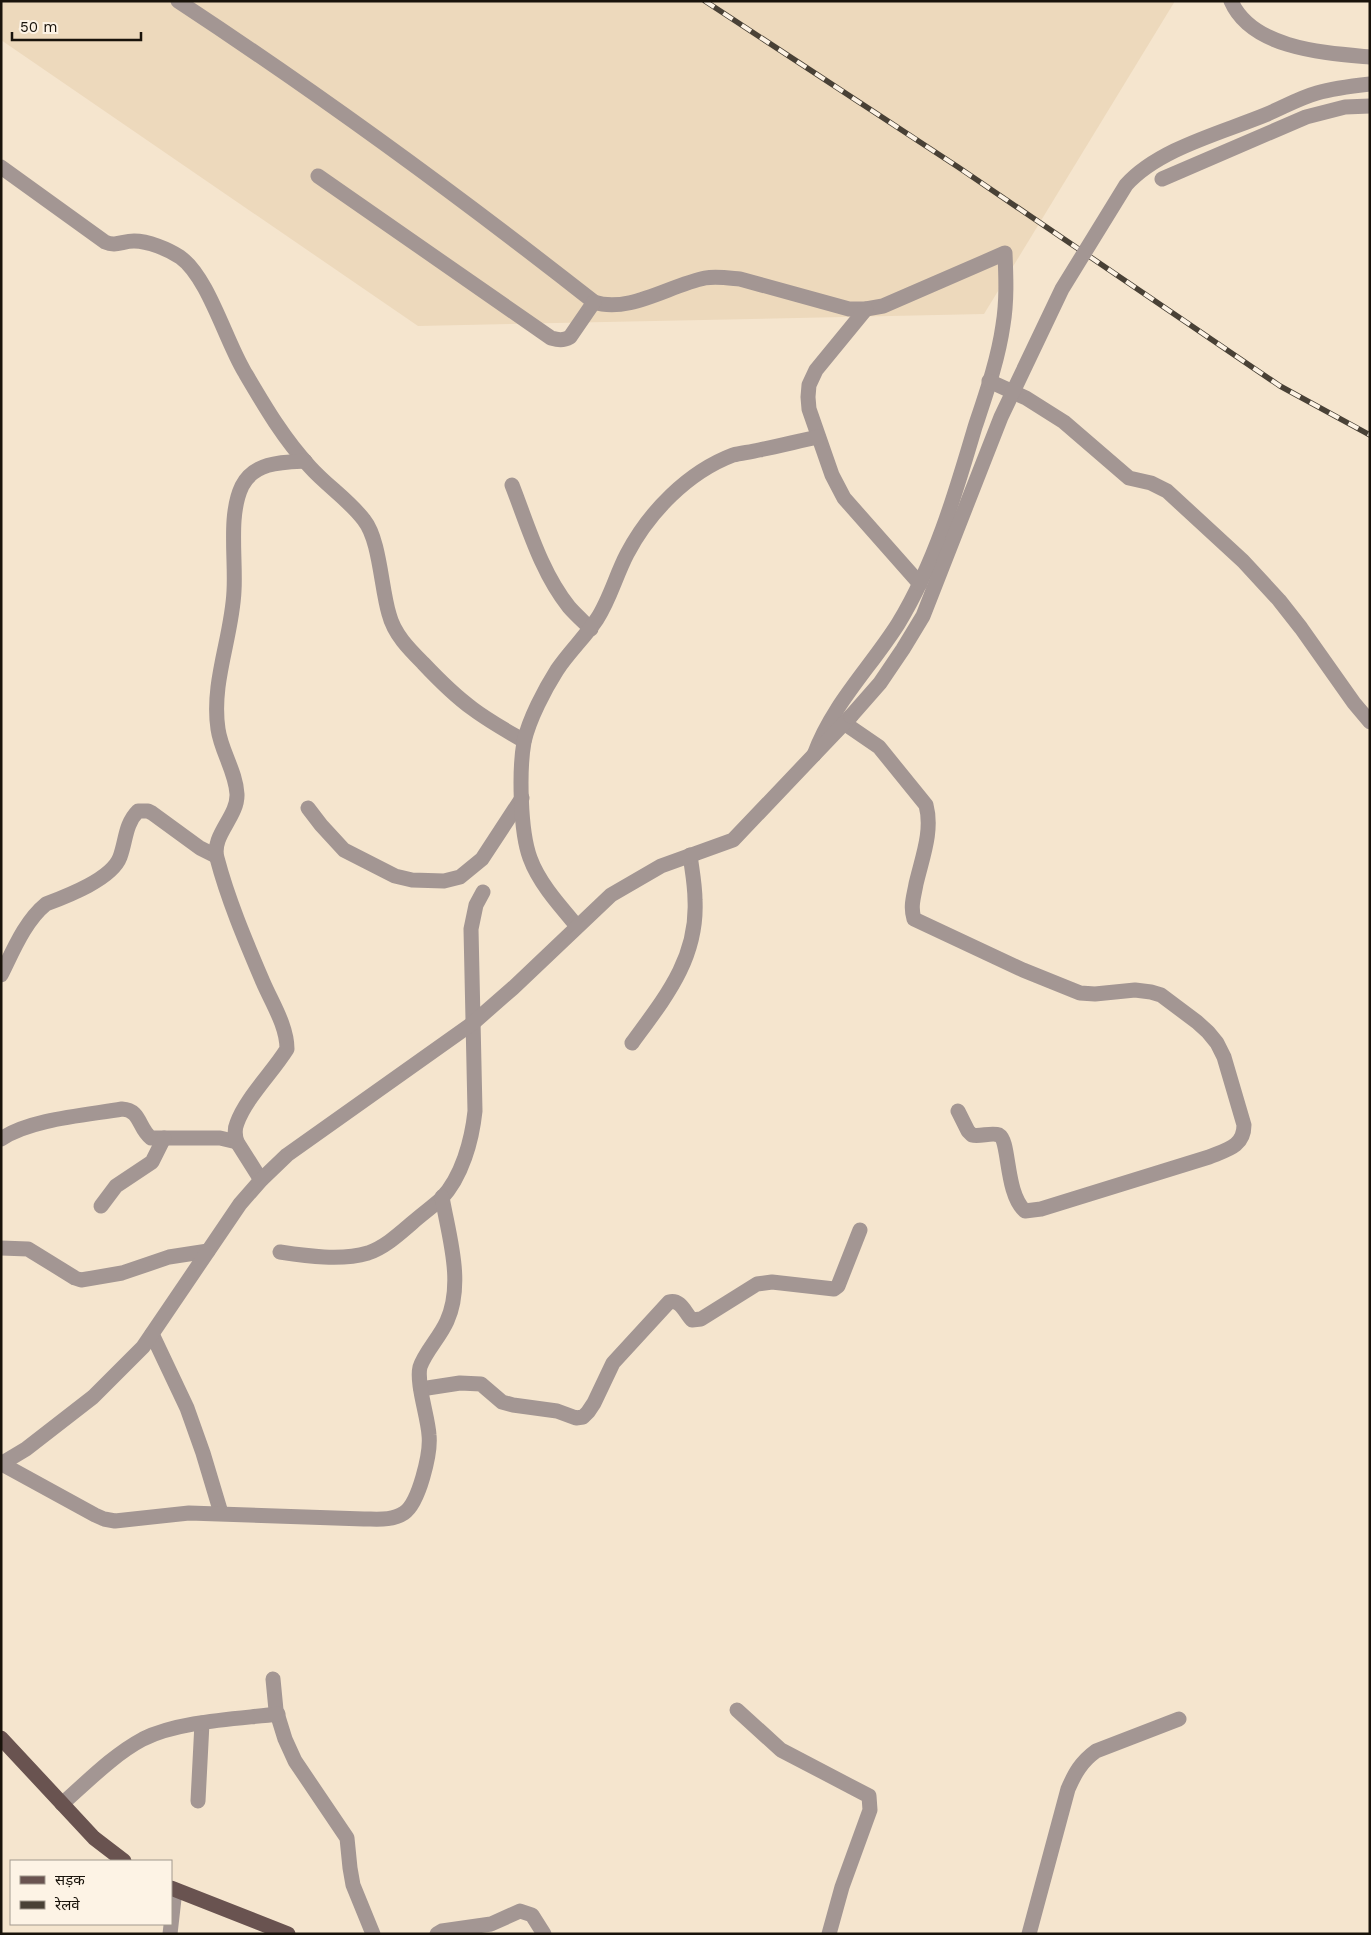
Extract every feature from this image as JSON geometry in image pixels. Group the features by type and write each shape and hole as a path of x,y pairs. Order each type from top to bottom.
{"main road":[{"path":"1,1738 94,1838 123,1860"},
{"path":"173,1889 288,1934"}],"street":[{"path":"178,1 261,56 468,205 594,302 604,306 618,306 708,277 723,277 740,279 849,309 866,309 883,306 907,297 1005,253 1005,314 998,354 951,506 920,584 884,645 832,715 821,735 814,754"},
{"path":"1231,1 1240,16 1259,32 1286,44 1320,52 1370,57"},
{"path":"442,1198 455,1274 454,1295 448,1319 439,1338 426,1354 420,1368 421,1389 430,1440 424,1471 415,1499 411,1507 403,1514 394,1518 364,1519 189,1513 115,1520 104,1519 2,1464 26,1449 93,1397 143,1347 240,1204 287,1155 473,1023 513,988 611,895 661,866 734,840 880,683 923,616 1001,418 1062,289 1126,185 1138,172 1184,147 1316,93 1348,86 1370,84"},
{"path":"1162,179 1306,118 1345,107 1370,106"},
{"path":"1,167 105,242 112,245 132,241 149,243 173,253 187,263 200,278 237,360 267,413 305,461 355,510 369,527 389,614 395,629 404,642 413,654 458,697 486,718 524,741"},
{"path":"318,176 550,338 564,340 570,337 594,302"},
{"path":"866,309 822,361 809,386 809,409 837,487 844,498 920,584"},
{"path":"989,381 1039,406 1064,422 1129,478 1151,483 1167,490 1243,561 1279,600 1359,710 1370,722"},
{"path":"577,926 542,880 530,859 524,836 522,798 524,741 534,714 557,670 591,629 602,611 627,555 639,534 655,513 679,489 712,465 734,455 818,437"},
{"path":"261,1180 237,1142 235,1136 237,1123 258,1089 287,1049 287,1043 279,1016 238,920 216,856 220,836 237,798 235,784 219,735 216,708 223,659 233,612 235,570 234,525 236,506 242,486 255,471 264,466 281,462 305,461"},
{"path":"512,484 543,562 570,608 591,629"},
{"path":"847,720 879,747 926,805 929,816 929,829 912,904 914,919 1023,970 1080,992 1095,994 1135,990 1161,995 1197,1022 1216,1043 1224,1057 1244,1125 1244,1134 1240,1142 1209,1157 1041,1210 1025,1211 1019,1206 1015,1197 1008,1174 1005,1143 1002,1137 996,1134 972,1135 958,1111"},
{"path":"308,808 320,825 344,850 395,876 412,880 436,881 460,877 472,869 482,859 522,798"},
{"path":"1,976 26,929 40,909 46,904 90,884 117,864 129,821 138,811 152,813 200,848 216,856"},
{"path":"632,1043 667,995 683,966 694,923 695,901 690,855"},
{"path":"280,1252 340,1256 368,1252 388,1243 442,1198 458,1173 467,1151 475,1111 471,929 476,906 483,892"},
{"path":"1,1138 17,1130 45,1123 122,1109 134,1112 146,1134 151,1138 220,1138 237,1142"},
{"path":"101,1206 116,1186 152,1162 164,1138"},
{"path":"421,1389 472,1383 481,1384 502,1402 557,1411 576,1418 583,1418 594,1403 613,1363 669,1302 674,1300 680,1303 692,1320 696,1320 701,1319 756,1284 772,1282 834,1289 838,1286 860,1230"},
{"path":"1,1248 28,1249 75,1278 82,1280 122,1272 169,1256 208,1251"},
{"path":"152,1334 189,1415 221,1513"},
{"path":"272,1679 278,1714 285,1739 295,1761 347,1838 353,1885 372,1934"},
{"path":"737,1710 781,1750 869,1796 870,1810 842,1887 829,1934"},
{"path":"62,1804 97,1772 142,1740 156,1733 202,1724 278,1714"},
{"path":"1029,1934 1068,1789 1075,1771 1085,1759 1096,1751 1179,1719"},
{"path":"198,1800 202,1724"},
{"path":"172,1904 173,1889"},
{"path":"437,1934 442,1931 491,1924 520,1911 532,1915 544,1934"}],"shaded area":[{"path":"1,1 1175,1 984,314 418,326 1,40"}],"railway":[{"path":"705,1 958,167 1280,386 1370,435"}]}
